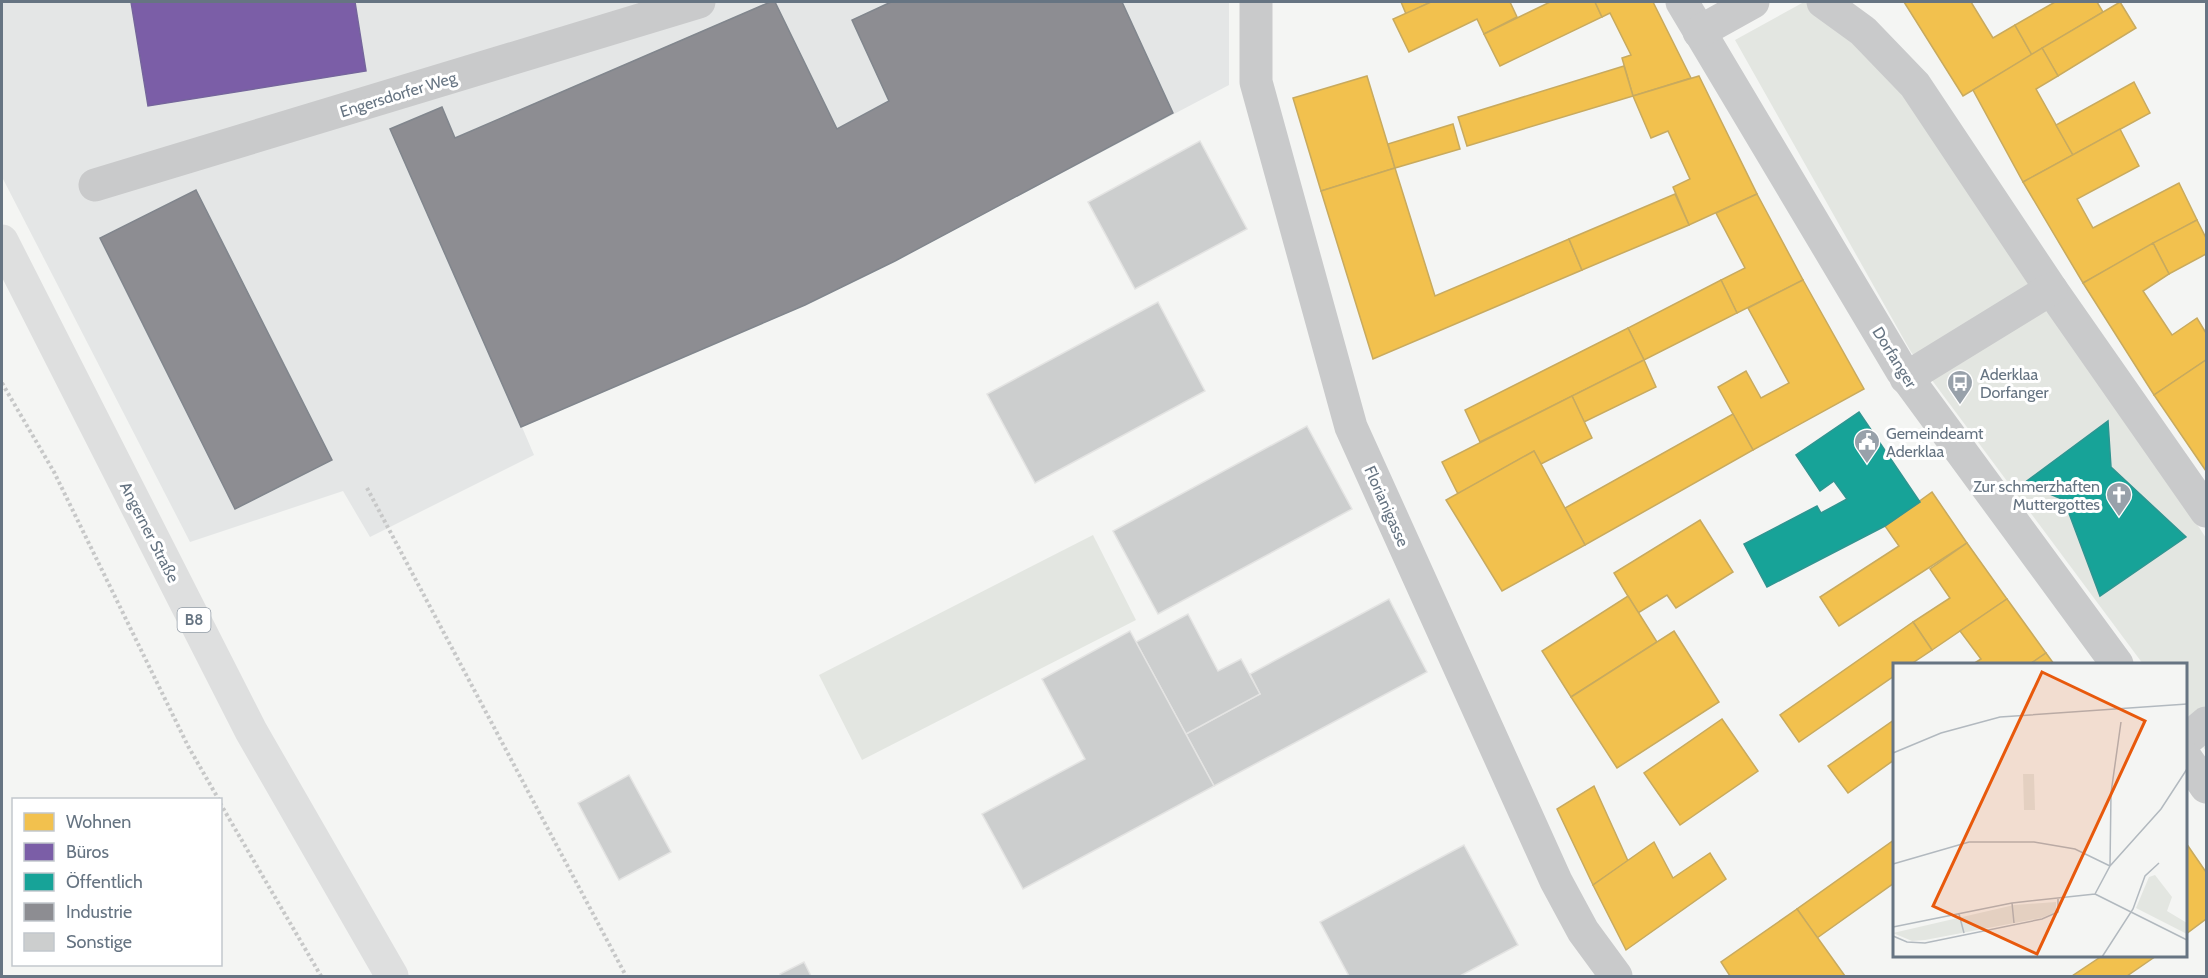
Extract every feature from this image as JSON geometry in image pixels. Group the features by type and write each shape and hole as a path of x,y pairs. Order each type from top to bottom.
{"main road":[{"name":"Angerner Straße","path":"2,241 251,731 392,976"}],"street":[{"name":"Engersdorfer Weg","path":"95,185 699,2"},
{"name":"Florianigasse","path":"1256,2 1256,82 1351,427 1556,880 1583,931 1616,976"},
{"name":"Dorfanger","path":"1682,2 1906,378 2116,663"},
{"path":"1699,32 1753,2"},
{"path":"1823,2 1863,31 1915,85 2051,289 2206,511"},
{"path":"1906,378 2051,289"},
{"path":"2187,739 2206,723"},
{"path":"2187,759 2206,787"}],"path":[{"path":"2,383 54,472 188,746 218,798"},
{"path":"368,488 626,976"},
{"path":"222,804 321,976"}],"shaded area":[{"path":"2,2 1229,2 1229,85 895,261 805,305 522,427 534,455 370,537 343,491 190,542 2,177"},
{"path":"1804,2 1810,2 1917,94 2206,538 2206,751 2187,723 2187,663 2142,663 1911,352 1735,40"},
{"path":"1093,535 1136,620 862,760 819,675"}],"building: Wohnen":[{"path":"1401,2 1431,2 1406,14"},
{"path":"1431,2 1510,2 1517,17 1484,34 1477,19 1409,52 1393,19"},
{"path":"1550,2 1595,2 1602,17 1500,66 1484,34"},
{"path":"1595,2 1653,2 1691,78 1633,96 1622,58 1631,55 1610,13 1602,17"},
{"path":"1904,2 1971,2 1993,38 2015,25 2032,55 1963,96"},
{"path":"2055,2 2097,2 2103,12 2032,55 2015,25"},
{"path":"2120,2 2136,28 2058,76 2042,48"},
{"path":"2042,48 2058,76 2036,89 2073,155 2023,182 1973,90"},
{"path":"1624,66 1633,96 1467,146 1458,117"},
{"path":"1367,76 1395,168 1321,191 1293,98"},
{"path":"1699,76 1757,194 1689,225 1673,187 1690,179 1668,131 1651,138 1633,96"},
{"path":"2134,82 2150,113 2073,155 2056,125"},
{"path":"1453,124 1460,149 1395,168 1388,144"},
{"path":"2120,129 2139,166 2077,199 2093,228 2179,183 2197,220 2083,283 2023,182"},
{"path":"1395,168 1435,296 1569,239 1582,270 1373,359 1321,191"},
{"path":"1675,194 1689,225 1582,270 1569,239"},
{"path":"1757,194 1803,280 1737,313 1721,280 1745,268 1716,213"},
{"path":"2197,220 2206,238 2206,254 2169,274 2153,243"},
{"path":"2153,243 2169,274 2143,291 2172,335 2197,318 2206,333 2206,360 2154,395 2083,283"},
{"path":"1721,280 1737,313 1644,360 1628,328"},
{"path":"1803,280 1864,389 1753,450 1718,387 1746,371 1761,398 1789,383 1748,308"},
{"path":"1628,328 1644,360 1480,442 1465,410"},
{"path":"1644,360 1656,387 1584,422 1572,396"},
{"path":"2206,360 2206,471 2154,395"},
{"path":"1572,396 1592,438 1541,464 1534,451 1458,494 1442,462"},
{"path":"1733,414 1753,450 1585,545 1565,508"},
{"path":"1534,451 1585,545 1502,591 1446,500"},
{"path":"1932,492 1967,543 1839,626 1820,597 1899,546 1885,526"},
{"path":"1700,520 1733,572 1676,608 1667,595 1638,613 1614,573"},
{"path":"1967,543 2007,599 1932,650 1913,622 1950,598 1930,569"},
{"path":"1628,596 1657,642 1571,697 1542,651"},
{"path":"2007,599 2046,653 2031,663 1975,663 1981,659 1960,631"},
{"path":"1913,622 1932,650 1912,663 1893,663 1893,677 1799,742 1780,715"},
{"path":"1674,631 1719,702 1617,768 1571,697"},
{"path":"2046,653 2053,663 2031,663"},
{"path":"1722,719 1758,771 1680,825 1644,773"},
{"path":"1893,721 1893,761 1848,793 1828,766"},
{"path":"1594,786 1628,861 1593,885 1557,809"},
{"path":"1893,841 1893,884 1817,938 1797,909"},
{"path":"1654,842 1673,878 1710,853 1726,879 1626,950 1593,885"},
{"path":"2187,844 2206,872 2206,919 2187,933"},
{"path":"1797,909 1845,976 1730,976 1721,962"},
{"path":"2100,957 2155,957 2127,976 2072,976"}],"building: Büros":[{"path":"131,2 355,2 366,71 148,106"}],"building: Öffentlich":[{"path":"1859,412 1920,502 1885,526 1767,587 1744,544 1817,506 1821,513 1847,499 1834,481 1820,491 1796,455"},
{"name":"Zur schmerzhaften Muttergottes","path":"2108,421 2111,467 2186,537 2100,596 2064,500 2024,483"}],"building: Industrie":[{"path":"770,2 775,2 837,129 889,101 852,20 891,2 1122,2 1173,113 895,261 805,305 521,427 390,129 442,107 455,138"},
{"path":"196,190 332,460 235,509 100,238"}],"building: Sonstige":[{"path":"1200,141 1247,229 1135,289 1088,202"},
{"path":"1158,302 1205,391 1035,483 987,394"},
{"path":"1307,426 1352,509 1158,614 1113,531"},
{"path":"1389,599 1427,672 1214,786 1186,734 1260,694 1250,674"},
{"path":"1188,614 1218,671 1241,659 1260,694 1186,734 1136,642"},
{"path":"1130,631 1214,786 1023,889 982,814 1085,759 1042,679"},
{"path":"629,775 671,852 619,880 578,803"},
{"path":"1464,845 1518,945 1460,976 1349,976 1320,922"},
{"path":"804,962 811,976 781,976 780,974"}],"place":[{"name":"Aderklaa Dorfanger","path":"1960,406"},
{"name":"Gemeindeamt Aderklaa","path":"1867,465"},
{"name":"Zur schmerzhaften Muttergottes","path":"2119,518"}]}
